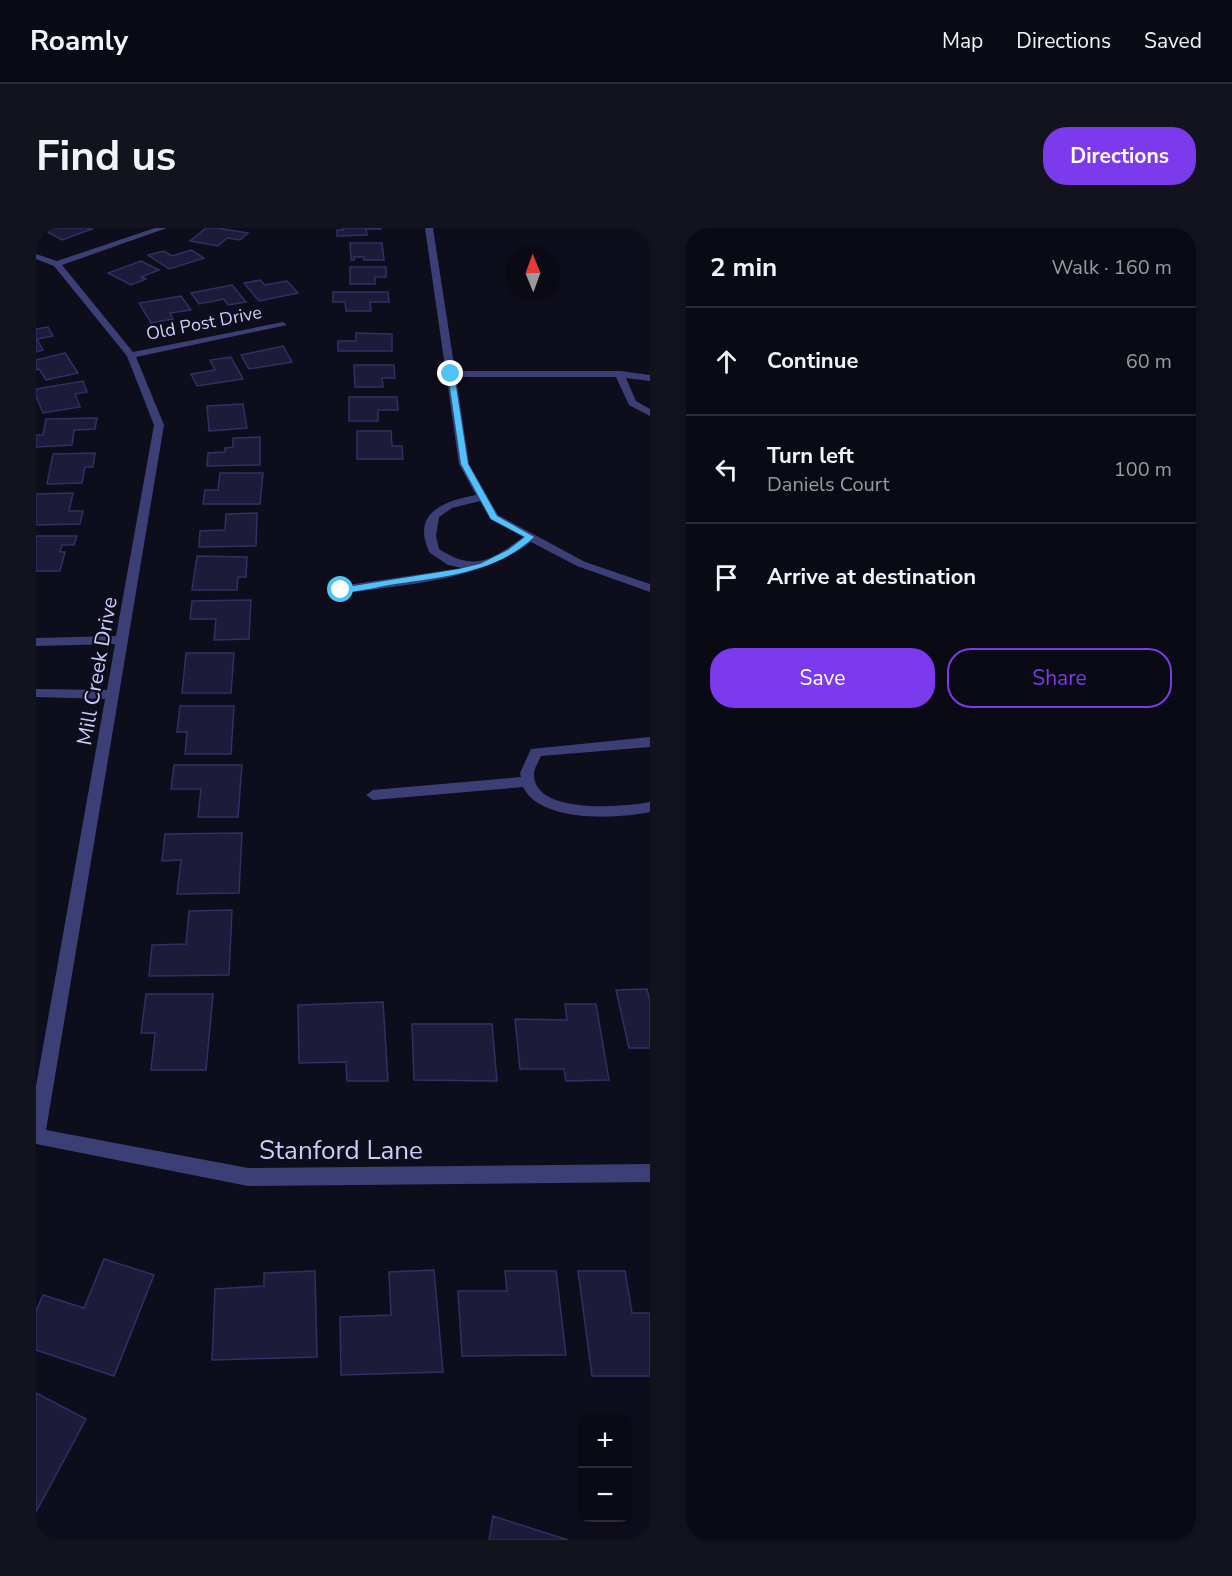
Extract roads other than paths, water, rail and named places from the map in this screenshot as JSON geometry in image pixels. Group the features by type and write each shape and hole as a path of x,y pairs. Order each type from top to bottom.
{"street":[{"path":"57,264 160,231 163,228"},
{"path":"429,228 464,464 494,518 581,564 650,588"},
{"name":"Mill Creek Drive","path":"36,256 57,264 131,354 159,425 36,1136"},
{"name":"Old Post Drive","path":"131,354 283,325"},
{"path":"451,374 620,374 650,378"},
{"path":"620,374 632,403 650,413"},
{"path":"482,565 452,563 434,551 431,531 433,515 437,510 452,503 483,497"},
{"path":"341,590 459,572 482,565 510,552 530,537"},
{"path":"36,642 122,640"},
{"path":"36,693 112,695"},
{"path":"650,742 536,752 526,766 526,782 544,803 584,812 634,812 650,807"},
{"path":"373,795 526,782"},
{"name":"Stanford Lane","path":"36,1136 248,1177 650,1173"}]}
